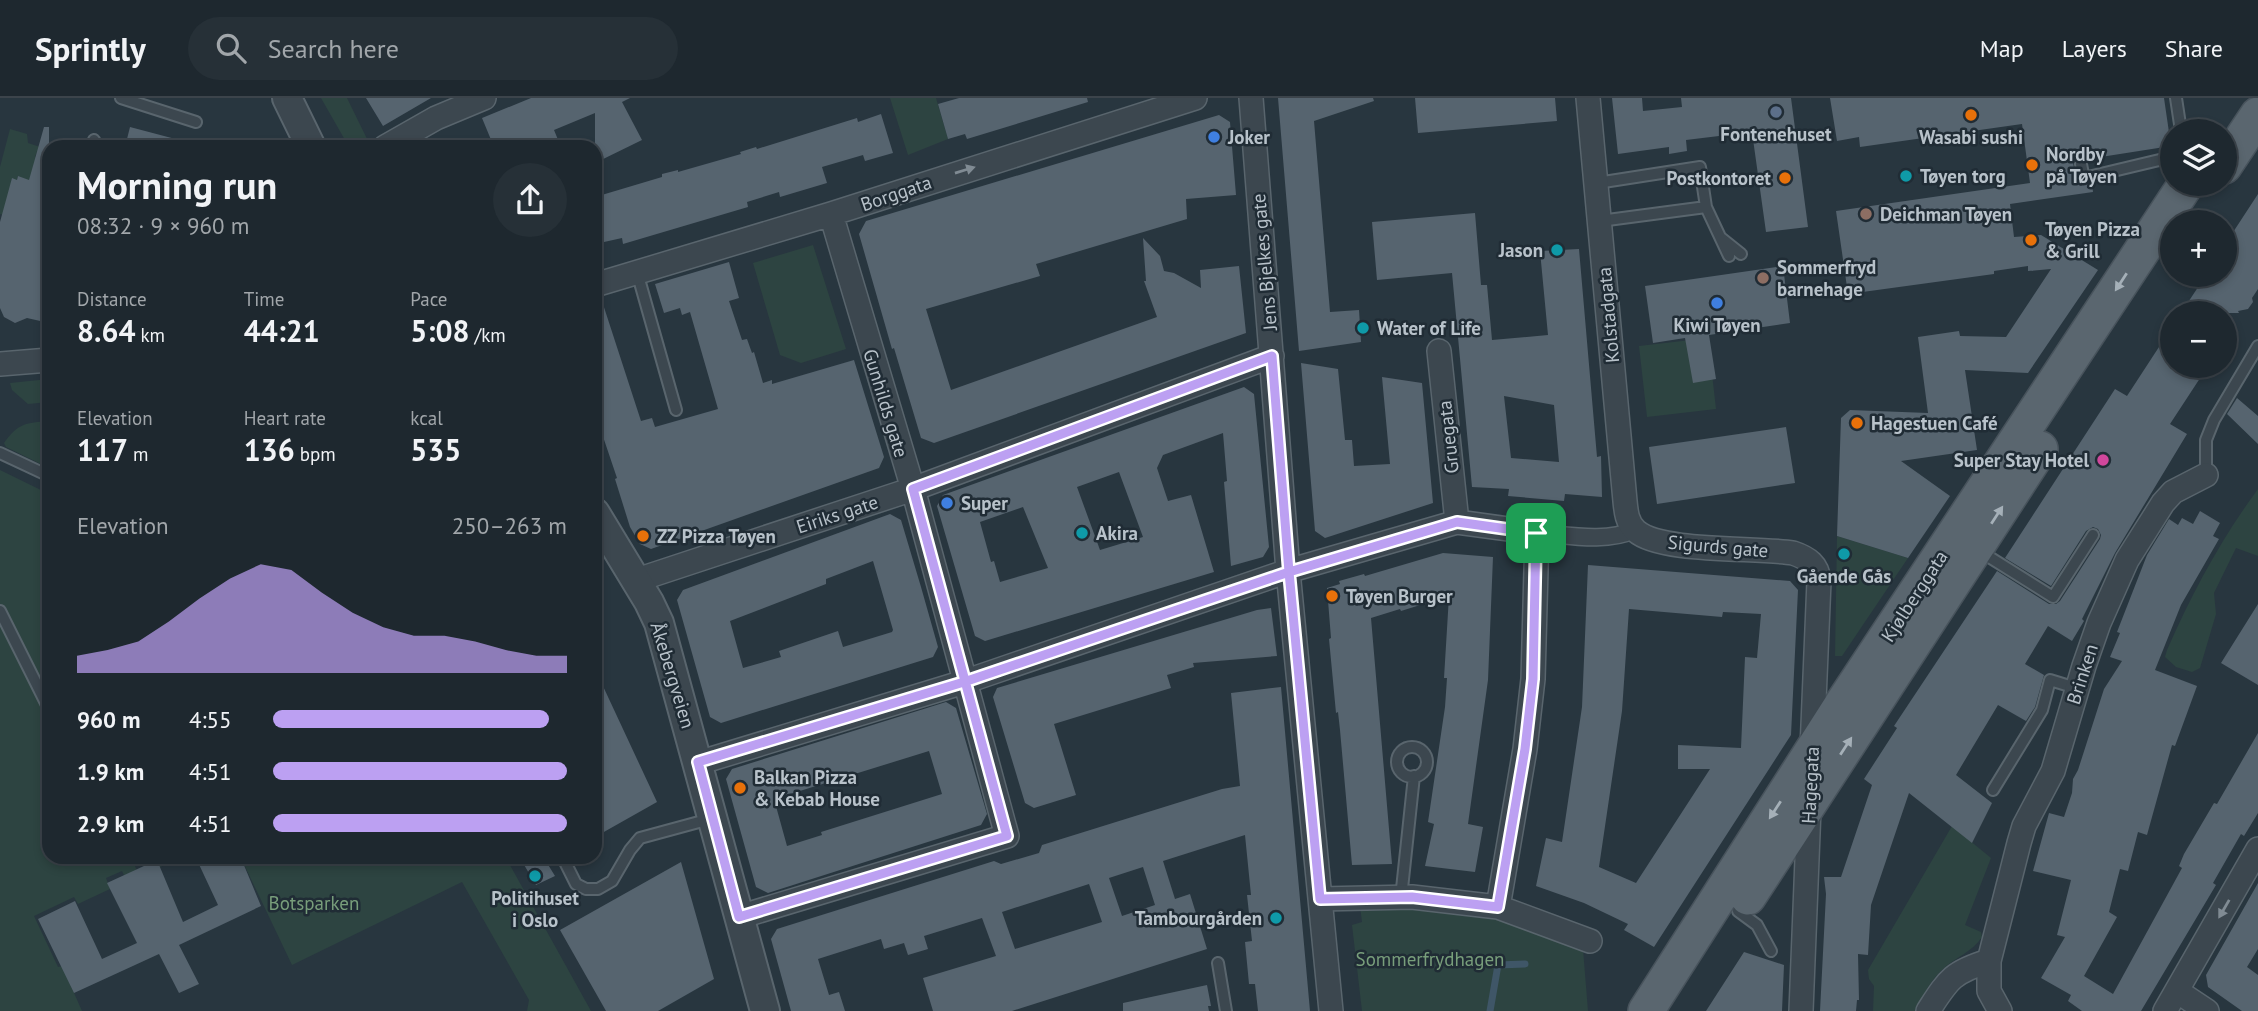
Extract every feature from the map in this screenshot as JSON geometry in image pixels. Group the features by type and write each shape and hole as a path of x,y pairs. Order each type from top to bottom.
{"main road":[{"path":"2228,119 2241,98"},
{"path":"2237,146 2258,115"},
{"name":"Kjølberggata","path":"1646,1011 2178,196"},
{"name":"Kjølberggata","path":"1674,1011 2160,264"}],"street":[{"path":"287,98 308,140"},
{"path":"397,140 436,118 484,98"},
{"name":"Borggata","path":"602,283 831,214 1195,98"},
{"name":"Jens Bjelkes gate","path":"1251,98 1289,572 1331,1011"},
{"name":"Kolstadgata","path":"1588,98 1625,501 1629,523 1634,530"},
{"name":"Gunhilds gate","path":"739,917 1007,836 913,489 831,214"},
{"name":"Gruegata","path":"1439,351 1457,522"},
{"name":"Eiriks gate","path":"636,580 913,489 1272,356"},
{"path":"0,365 42,359"},
{"name":"Brinken","path":"2000,1011 1989,991 1989,961 2018,843 2053,771 2076,688 2099,623 2127,560 2163,503 2173,492 2206,475"},
{"name":"Sigurds gate","path":"698,762 964,682 1289,572 1457,522 1536,533 1622,536 1634,530 1645,537 1660,541 1786,552 1798,554 1811,562"},
{"name":"Åkebergveien","path":"602,524 659,623 765,1011"},
{"path":"1498,907 1525,749 1533,679 1536,533"},
{"name":"Hagegata","path":"1801,1011 1819,582 1811,562"},
{"path":"2207,1011 2171,1001 2256,859"},
{"path":"1320,899 1401,898 1498,907 1590,941"},
{"path":"1928,1011 1956,973 1989,961"}],"lane":[{"path":"121,98 196,122"},
{"path":"2176,98 2179,119"},
{"path":"2081,164 2083,174 2088,177 2160,159"},
{"path":"1597,183 1700,167 1706,207 1729,256"},
{"path":"1600,221 1706,207"},
{"path":"1719,236 1741,254"},
{"path":"637,272 676,410"},
{"name":"Brinken","path":"2206,475 2206,440 2214,420 2258,346"},
{"path":"0,453 42,474"},
{"path":"1976,548 2053,597 2093,535"},
{"path":"0,611 42,695"},
{"path":"1993,790 2042,710 2050,680 2076,688"},
{"path":"1401,898 1414,776"},
{"path":"566,864 576,884 586,890 598,889 612,881 640,838 713,818"},
{"path":"1738,911 1757,925 1772,951"},
{"path":"1218,963 1226,1011"}],"green space":[{"path":"321,98 347,98 368,140 345,140"},
{"path":"890,98 936,98 948,139 908,155"},
{"path":"10,129 27,134 28,143 42,148 35,157 39,158 32,184 18,176 17,180 12,179 5,216 0,214 0,167"},
{"path":"813,245 846,349 801,363 780,355 753,263"},
{"path":"1708,338 1716,409 1647,417 1639,346"},
{"path":"42,380 42,403 28,404 12,390 10,383"},
{"path":"42,422 42,465 6,447 4,443 14,431 28,424"},
{"path":"0,470 42,491 42,864 139,864 135,866 137,872 125,877 122,871 106,878 110,889 78,904 74,897 34,916 58,967 62,966 82,1011 0,1011"},
{"path":"2258,489 2258,556 2236,548 2214,593 2216,614 2200,668 2192,672 2176,667 2165,657 2167,650 2197,587"},
{"path":"1837,536 1908,558 1842,656 1835,656"},
{"path":"1952,826 1991,858 1965,925 1981,932 1982,937 1974,947 1939,973 1927,988 1916,1011 1873,1011 1874,986 1869,979 1868,970"},
{"name":"Botsparken","path":"244,864 509,864 591,1011 527,1011 529,1000 462,882 292,965"},
{"name":"Sommerfrydhagen","path":"1360,906 1415,906 1495,916 1583,949 1588,1011 1362,1011 1352,925 1362,922"}],"building":[{"path":"366,98 431,98 383,126"},
{"path":"531,98 630,98 622,102 642,140 602,160 602,140 595,140 595,113 554,130 558,140 491,140 482,118"},
{"path":"959,98 1087,98 1088,102 967,139 965,134 948,139 938,104"},
{"path":"1278,98 1373,98 1374,101 1314,121 1330,312 1359,310 1361,342 1299,351"},
{"path":"1415,98 1555,98 1557,121 1418,133"},
{"path":"1612,98 1642,98 1643,111 1682,107 1681,98 1791,98 1808,227 1766,232 1752,132 1686,140 1687,151 1669,154 1669,147 1618,154"},
{"path":"1830,98 2164,98 2167,119 2160,119 2160,148 2088,159 2089,162 2084,157 2079,157 2073,162 2075,176 2084,184 2092,184 2093,192 2010,204 2014,237 2041,235 2098,270 2028,373 1965,370 1977,450 1901,461 1950,496 1908,558 1837,536 1841,418 1850,410 1928,413 1918,337 1959,331 1960,336 2006,337 2051,269 2028,271 2028,266 1994,271 1994,274 1848,294 1836,211 2030,183 2022,124 1860,147 1859,137 1837,141"},
{"path":"881,114 893,153 865,161 863,155 822,167 827,183 780,197 779,192 747,202 748,207 623,244 622,238 602,242 602,195 662,177 662,174 741,154 740,152 756,147 757,149 857,118 858,122"},
{"path":"1219,115 1230,122 1236,195 1186,199 1187,219 1036,264 1040,276 926,309 951,390 1157,317 1144,281 1143,238 1160,256 1164,271 1174,273 1201,288 1200,270 1239,266 1246,333 934,443 921,438 859,234 866,221"},
{"path":"44,127 49,127 49,140 42,140 42,321 27,318 15,323 4,317 0,308 0,222 12,178 17,180 18,176 29,180"},
{"path":"130,127 179,140 127,140"},
{"path":"2258,194 2258,289 2252,298 2253,302 2248,309 2237,313 2237,301 2189,301 2198,287 2237,287 2237,226"},
{"path":"1475,213 1481,285 1487,285 1492,340 1548,335 1540,251 1579,249 1597,457 1601,456 1602,497 1565,494 1564,501 1508,496 1509,489 1472,487 1452,273 1377,280 1372,222","holes":["1504,396 1554,405 1559,462 1511,458"]},
{"path":"729,262 739,298 729,301 742,340 747,339 752,353 754,352 763,383 772,380 772,384 854,360 884,457 879,468 651,549 640,544 630,527 602,434 602,301 641,421 652,418 655,427 718,409 690,312 682,315 680,308 664,313 655,284"},
{"path":"1783,266 1790,323 1709,335 1716,379 1693,383 1685,338 1653,343 1645,286"},
{"path":"2160,345 2160,378 2200,378 2170,424 2187,434 2115,553 2072,641 2048,626 2025,664 2044,675 2035,707 2026,721 1998,705 1956,775 1992,803 1972,843 1909,793 1871,905 1868,955 1858,954 1859,1000 1856,1011 1820,1011 1826,894 1824,877 1841,877 1872,785 1864,779 1897,728 1894,726 1997,571 2049,604 2060,601 2100,539 2098,529 2093,527 2086,531 2051,586 2005,558 2115,389 2127,396"},
{"path":"1301,363 1338,369 1345,440 1352,440 1354,466 1390,464 1382,377 1422,383 1433,503 1325,538 1315,531"},
{"path":"1244,387 1254,394 1269,547 1263,557 1231,566 1223,433 1163,455 1157,468 1168,501 1191,495 1214,572 985,641 975,636 937,506 943,495","holes":["1119,472 1143,537 1100,550 1077,487","1023,507 1048,568 1000,582 994,561 991,562 980,522"]},
{"path":"2237,398 2258,416 2258,444 2227,414"},
{"path":"1786,427 1795,483 1657,504 1649,447"},
{"path":"2200,511 2220,523 2213,536 2219,539 2181,605 2155,670 2197,686 2175,746 2172,745 2147,835 2138,832 2128,871 2120,869 2109,912 2117,917 2084,976 2113,994 2182,868 2179,866 2184,854 2258,733 2258,813 2244,836 2241,834 2213,883 2216,885 2141,1011 2082,1011 2068,1001 2071,995 2041,978 2065,937 2057,935 2071,880 2033,871 2049,813 2064,817 2072,793 2073,779 2104,689 2122,661 2110,657 2147,555 2169,519 2178,525 2182,518 2193,524"},
{"path":"890,514 901,520 938,647 933,657 721,723 710,717 677,600 683,590","holes":["873,561 893,630 843,647 838,631 779,651 781,657 743,668 730,621 826,584 826,579"]},
{"path":"1443,553 1493,557 1488,680 1468,824 1483,827 1475,872 1425,866 1434,824 1428,822 1445,707 1449,596 1371,618 1392,864 1352,865 1329,639 1327,588 1340,584 1339,581"},
{"path":"1588,565 1790,581 1798,590 1791,735 1654,947 1624,930 1628,924 1584,903 1536,886 1546,838 1562,842 1582,707","holes":["1629,609 1722,617 1723,612 1761,614 1757,658 1745,657 1741,748 1678,745 1678,769 1710,769 1636,883 1599,867 1622,711"]},
{"path":"2258,604 2258,685 2221,663"},
{"path":"1271,608 1277,656 1193,663 1194,667 1167,675 1171,688 1054,724 1076,795 1034,808 1025,803 993,697 997,688"},
{"path":"602,684 657,802 602,833"},
{"path":"1281,687 1310,1011 1258,1011 1255,984 1249,984 1245,942 1252,941 1245,835 1163,861 1175,899 1190,894 1207,949 1012,1011 933,1011 923,978 996,956 982,918 924,936 928,949 908,955 904,943 884,949 881,939 818,959 829,995 839,992 845,1011 791,1011 771,939 777,929 994,861 1001,864 1039,853 1042,845 1222,789 1240,786 1231,693","holes":["1143,867 1155,905 1122,916 1109,878","1089,884 1102,922 1015,949 1002,912"]},
{"path":"946,702 956,708 987,814 981,825 768,893 756,887 726,779 732,769","holes":["929,751 942,794 821,832 822,835 787,846 774,799"]},
{"path":"681,862 714,979 658,1011 606,1011 560,930"},
{"path":"148,864 159,864 183,922 218,905 199,864 244,864 261,906 179,945 199,984 179,993 159,954 74,993 38,919 75,901 102,959 137,943 107,883"},
{"path":"524,864 548,864 555,876 536,885"},
{"path":"2258,883 2258,949 2247,967 2258,975 2258,1011 2242,1011 2208,987 2206,975"},
{"path":"1744,952 1784,965 1782,1011 1706,1011"},
{"path":"1207,985 1211,1006 1208,1006 1209,1011 1123,1011 1123,1003"}],"waterway":[{"path":"1490,1011 1498,965 1525,964"}],"place":[{"name":"Fontenehuset","path":"1776,112"},
{"name":"Wasabi sushi","path":"1971,115"},
{"name":"Joker","path":"1214,137"},
{"name":"Nordby på Tøyen","path":"2032,165"},
{"name":"Tøyen torg","path":"1906,176"},
{"name":"Postkontoret","path":"1785,178"},
{"name":"Deichman Tøyen","path":"1866,214"},
{"name":"Tøyen Pizza & Grill","path":"2031,240"},
{"name":"Jason","path":"1557,250"},
{"name":"Sommerfryd barnehage","path":"1763,278"},
{"name":"Kiwi Tøyen","path":"1717,303"},
{"name":"Water of Life","path":"1363,328"},
{"name":"Hagestuen Café","path":"1857,423"},
{"name":"Super Stay Hotel","path":"2103,460"},
{"name":"Super","path":"947,503"},
{"name":"Akira","path":"1082,533"},
{"name":"ZZ Pizza Tøyen","path":"643,536"},
{"name":"Gående Gås","path":"1844,554"},
{"name":"Tøyen Burger","path":"1332,596"},
{"name":"Balkan Pizza & Kebab House","path":"740,788"},
{"name":"Politihuset i Oslo","path":"535,876"},
{"name":"Tambourgården","path":"1276,918"}],"route":[{"path":"1536,533 1457,522 1289,572 964,682 698,762 739,917 1007,836 964,682 913,489 1272,356 1289,572 1320,899 1412,897 1498,907 1525,749 1533,679 1536,533"}]}
